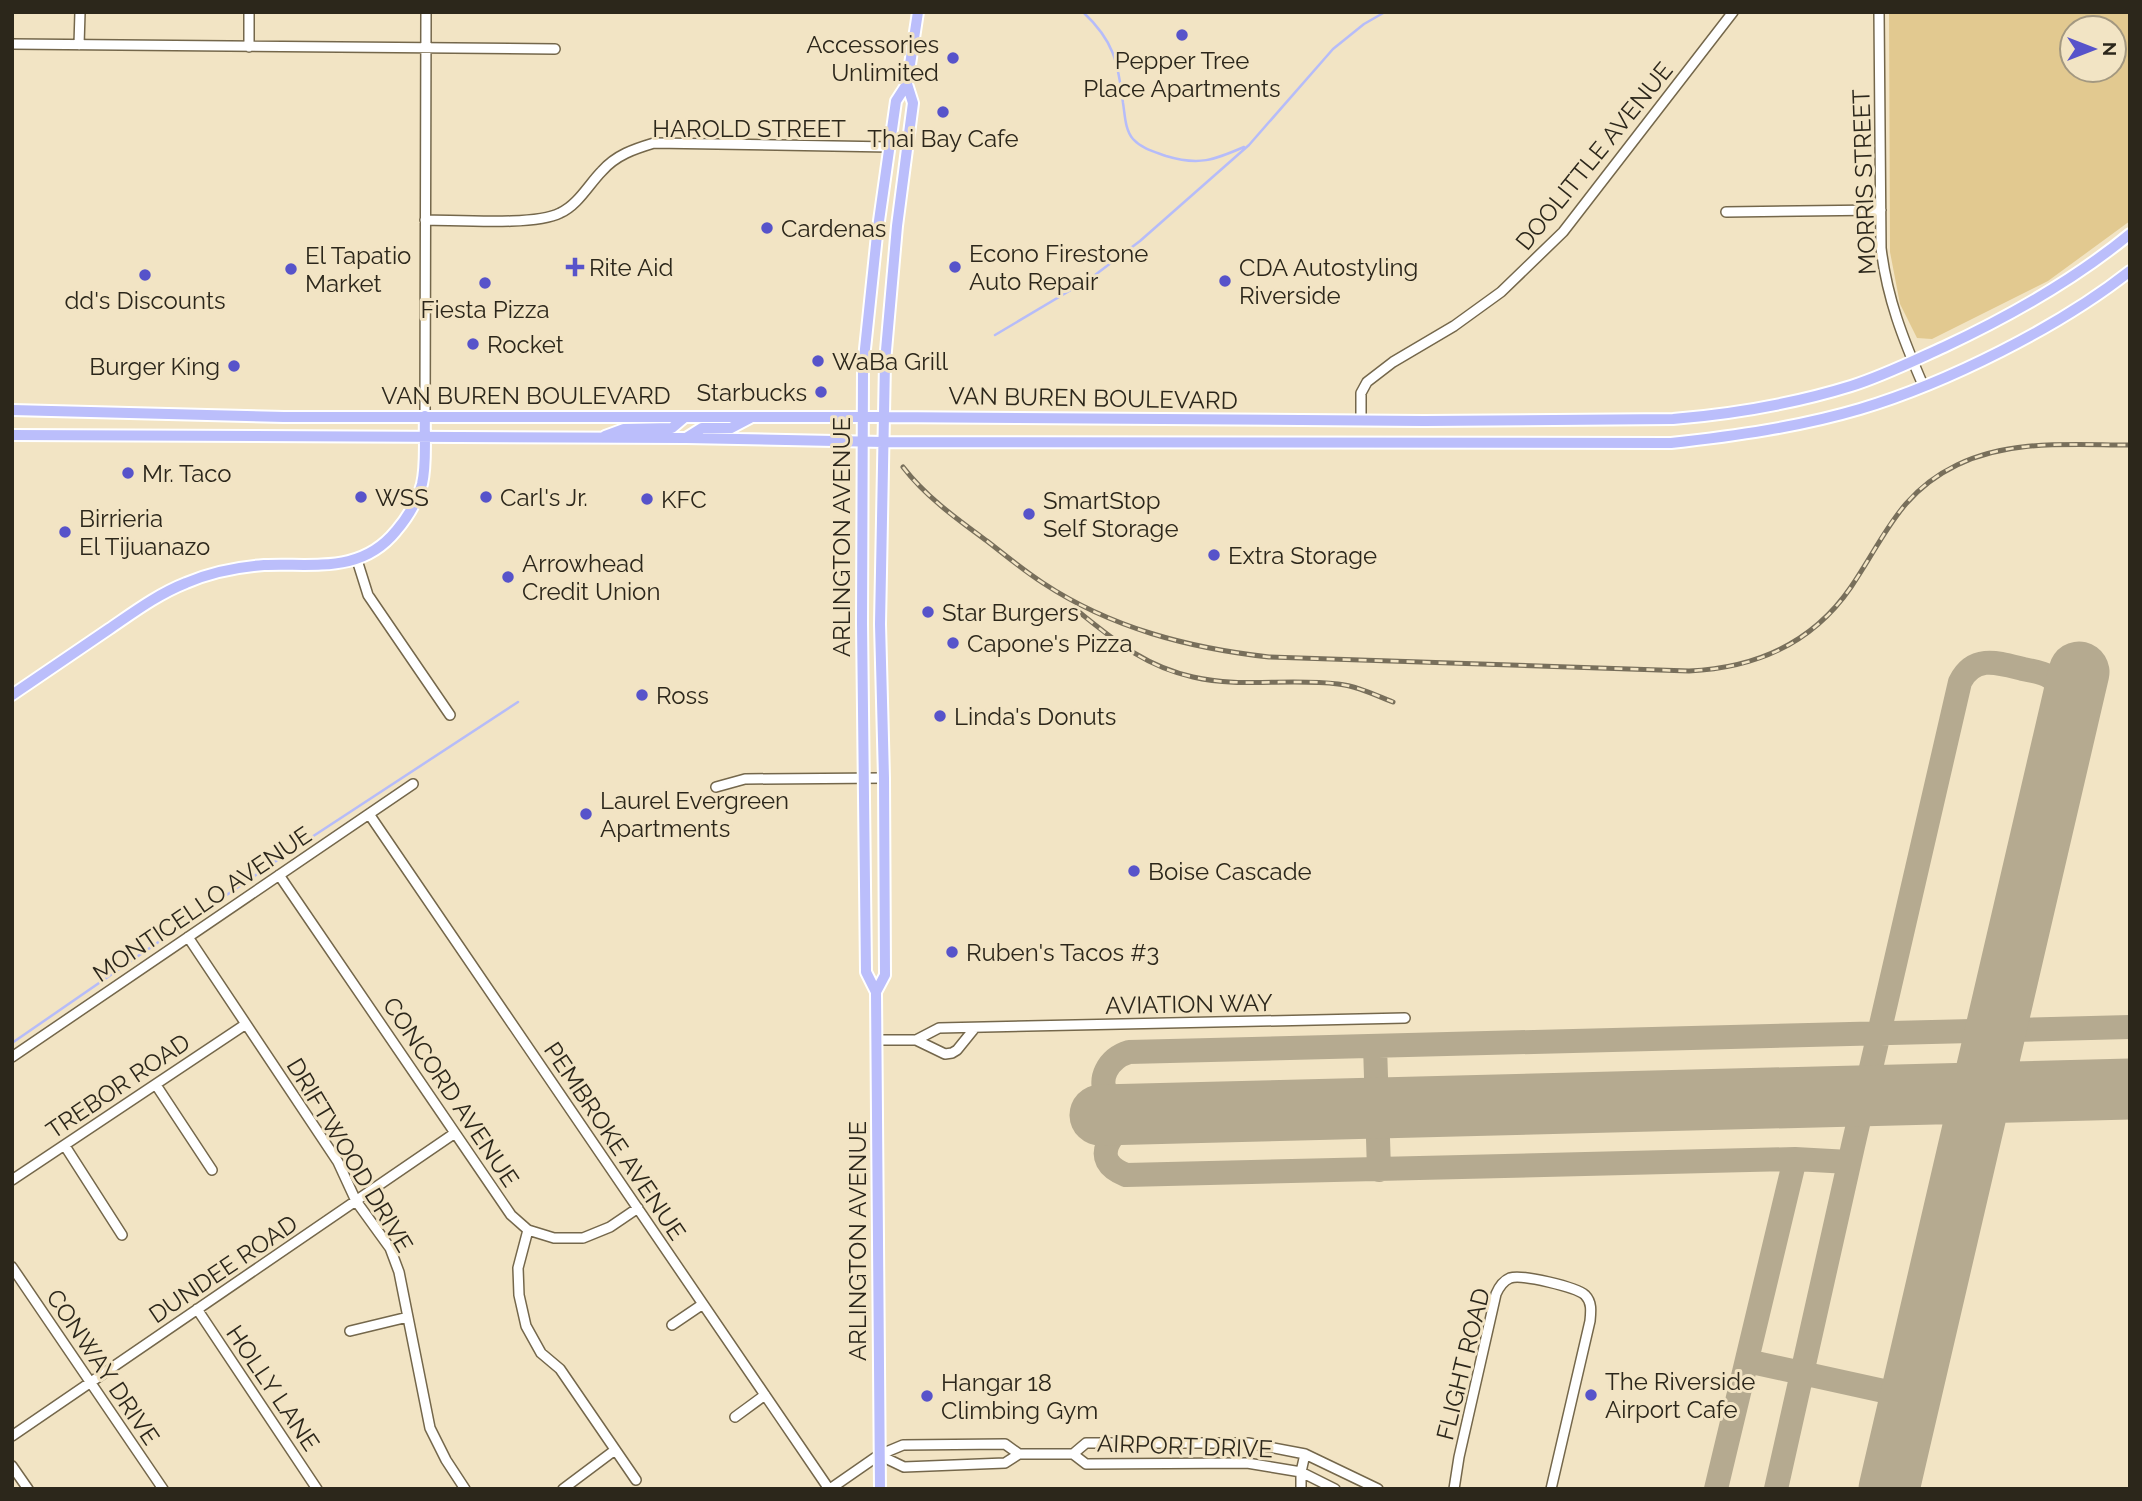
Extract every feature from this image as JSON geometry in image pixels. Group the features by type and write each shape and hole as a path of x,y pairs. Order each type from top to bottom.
{"main road":[{"name":"ARLINGTON AVENUE","path":"880,1489 876,992 866,972 862,417 865,345 877,235 896,101 907,84 918,12"},
{"name":"ARLINGTON AVENUE","path":"876,992 885,975 880,624 885,362 900,203 913,103 907,84"},
{"path":"890,147 901,152 898,177 900,203"},
{"name":"VAN BUREN BOULEVARD","path":"12,410 284,417 884,417 1361,421 1673,419 1756,409 1862,382 1992,324 2074,277 2130,234"},
{"name":"VAN BUREN BOULEVARD","path":"12,435 686,438 862,442 1671,443 1749,433 1818,420 1861,409 1923,386 2049,325 2130,271"},
{"path":"145,436 146,413"},
{"path":"12,695 142,606 187,582 246,567 325,565 357,560 372,554 407,517 422,484 425,416"},
{"path":"599,438 624,429 673,428 685,417"},
{"path":"686,438 697,430 731,428 752,417"}],"street":[{"path":"79,45 80,12"},
{"path":"249,12 249,47"},
{"path":"425,416 426,12"},
{"name":"DOOLITTLE AVENUE","path":"1361,421 1362,393 1367,382 1393,362 1454,326 1501,292 1563,232 1733,12"},
{"name":"MORRIS STREET","path":"1879,12 1884,278 1893,311 1923,386"},
{"path":"12,44 555,49"},
{"name":"HAROLD STREET","path":"425,220 535,220 561,213 580,197 604,168 625,152 654,143 890,147"},
{"path":"1726,212 1881,210"},
{"path":"357,560 368,595 450,715"},
{"path":"716,787 745,779 884,778"},
{"name":"MONTICELLO AVENUE","path":"12,1057 413,784"},
{"name":"PEMBROKE AVENUE","path":"369,814 830,1489"},
{"name":"CONCORD AVENUE","path":"279,876 511,1215 528,1230"},
{"name":"DRIFTWOOD DRIVE","path":"188,937 338,1162 356,1201 390,1248 398,1272 430,1428 465,1489"},
{"name":"AVIATION WAY","path":"916,1040 939,1028 1405,1018"},
{"name":"TREBOR ROAD","path":"12,1180 246,1024"},
{"name":"AVIATION WAY","path":"876,1040 916,1040 944,1054 957,1050 974,1029"},
{"path":"156,1085 212,1170"},
{"name":"DUNDEE ROAD","path":"12,1436 455,1133"},
{"path":"65,1146 122,1235"},
{"path":"636,1480 560,1369 541,1353 526,1326 519,1295 519,1268 528,1230 554,1238 583,1238 610,1227 638,1208"},
{"name":"CONWAY DRIVE","path":"12,1267 163,1489"},
{"name":"FLIGHT ROAD","path":"1454,1489 1498,1289 1504,1281 1519,1276 1573,1289 1586,1296 1591,1312 1551,1489"},
{"path":"672,1325 703,1304"},
{"name":"HOLLY LANE","path":"197,1310 317,1489"},
{"path":"349,1331 408,1317"},
{"path":"734,1417 765,1395"},
{"name":"AIRPORT DRIVE","path":"1073,1454 1086,1443 1248,1443 1305,1454 1378,1489"},
{"name":"AIRPORT DRIVE","path":"879,1455 903,1445 1005,1444 1019,1454"},
{"path":"564,1489 615,1450"},
{"name":"AIRPORT DRIVE","path":"879,1455 904,1467 1004,1464 1019,1454 1073,1454 1086,1464 1247,1463 1301,1472 1335,1489"},
{"path":"1301,1489 1305,1454"},
{"path":"830,1489 879,1455"},
{"path":"1449,1489 1453,1469 1459,1457"},
{"path":"12,1466 28,1489"}],"shaded area":[{"path":"1889,12 2130,12 2130,221 2048,281 1932,339 1917,338 1900,304 1890,252"}],"waterway":[{"path":"1083,12 1102,33 1113,53 1127,127 1130,135 1144,148 1178,159 1197,161 1215,158 1244,147"},
{"path":"995,335 1091,278 1140,241 1249,145 1333,49 1364,24 1385,12"},
{"path":"12,1043 292,850 518,702"}],"taxiway":[{"path":"1776,1489 1960,682 1972,667 1996,663 2050,677 2072,702"},
{"path":"1849,1162 1795,1159 1126,1175 1114,1168 1106,1153 1112,1137 1134,1114 1117,1106 1109,1098 1103,1084 1110,1064 1129,1052 2130,1027"},
{"path":"1375,1046 1379,1170"},
{"path":"1716,1489 1795,1159"},
{"path":"1747,1361 1911,1397"}],"runway":[{"path":"1889,1489 2079,672"},
{"path":"1100,1115 2130,1089"}],"railway":[{"path":"903,467 942,507 1043,583 1096,612 1152,634 1210,648 1269,657 1689,671 1737,665 1759,658 1800,638 1819,624 1851,587 1907,503 1937,476 1957,465 2020,447 2064,444 2130,445"},
{"path":"1074,608 1129,650 1175,672 1229,682 1338,684 1393,702"}],"place":[{"name":"Pepper Tree Place Apartments","path":"1182,35"},
{"name":"Accessories Unlimited","path":"953,58"},
{"name":"Thai Bay Cafe","path":"943,112"},
{"name":"Cardenas","path":"767,228"},
{"name":"Rite Aid","path":"575,267"},
{"name":"Econo Firestone Auto Repair","path":"955,267"},
{"name":"El Tapatio Market","path":"291,269"},
{"name":"dd's Discounts","path":"145,275"},
{"name":"CDA Autostyling Riverside","path":"1225,281"},
{"name":"Fiesta Pizza","path":"485,283"},
{"name":"Rocket","path":"473,344"},
{"name":"WaBa Grill","path":"818,361"},
{"name":"Burger King","path":"234,366"},
{"name":"Starbucks","path":"821,392"},
{"name":"Mr. Taco","path":"128,473"},
{"name":"WSS","path":"361,497"},
{"name":"Carl's Jr.","path":"486,497"},
{"name":"KFC","path":"647,499"},
{"name":"SmartStop Self Storage","path":"1029,514"},
{"name":"Birrieria El Tijuanazo","path":"65,532"},
{"name":"Extra Storage","path":"1214,555"},
{"name":"Arrowhead Credit Union","path":"508,577"},
{"name":"Star Burgers","path":"928,612"},
{"name":"Capone's Pizza","path":"953,643"},
{"name":"Ross","path":"642,695"},
{"name":"Linda's Donuts","path":"940,716"},
{"name":"Laurel Evergreen Apartments","path":"586,814"},
{"name":"Boise Cascade","path":"1134,871"},
{"name":"Ruben's Tacos #3","path":"952,952"},
{"name":"The Riverside Airport Cafe","path":"1591,1395"},
{"name":"Hangar 18 Climbing Gym","path":"927,1396"}]}
